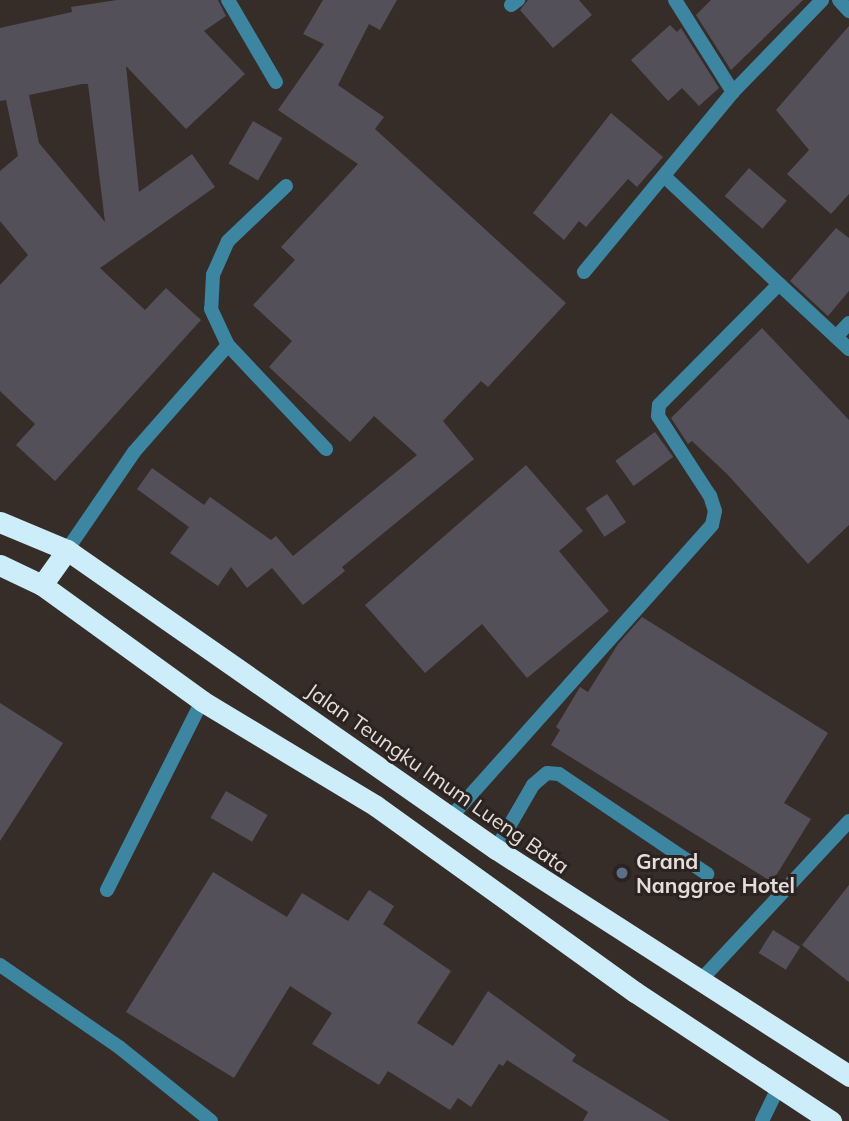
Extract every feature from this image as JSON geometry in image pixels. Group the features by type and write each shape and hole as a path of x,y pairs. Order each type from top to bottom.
{"highway":[{"name":"Jalan Teungku Imum Lueng Bata","path":"0,522 67,551 496,849 849,1076"},
{"path":"42,585 67,551"},
{"path":"0,565 42,585 202,701 376,806 635,992 831,1121"}],"street":[{"path":"228,0 276,82"},
{"path":"675,0 733,92"},
{"path":"584,272 733,92 822,0"},
{"path":"839,0 849,11"},
{"path":"664,176 849,349"},
{"path":"286,186 228,241 213,275 211,309 228,345 326,449"},
{"path":"450,818 712,525 715,511 710,496 658,416 659,405 779,284"},
{"path":"836,337 849,323"},
{"path":"67,551 134,452 228,345"},
{"path":"107,890 202,701"},
{"path":"496,849 533,785 547,773 559,774 707,874"},
{"path":"699,982 849,821"},
{"path":"0,965 119,1047 211,1121"},
{"path":"762,1121 778,1088"}],"building":[{"path":"117,0 218,0 226,16 204,31 245,74 186,129 126,66 139,192 192,154 215,187 100,268 145,310 166,288 201,320 55,481 16,445 35,424 0,391 0,285 28,255 0,221 0,171 18,156 6,100 0,101 0,28 72,12 71,7","holes":["88,84 105,222 39,143 29,95"]},
{"path":"323,0 397,0 380,30 369,24 338,85 384,117 375,129 566,303 488,387 481,381 443,421 474,459 342,567 345,571 303,605 272,568 247,588 231,567 218,586 170,553 189,527 137,489 152,468 204,505 210,497 271,540 276,536 293,556 417,455 374,416 350,442 269,367 292,341 253,305 295,260 281,247 358,164 278,110 324,44 303,34"},
{"path":"528,0 579,0 592,15 553,48 520,10"},
{"path":"711,0 803,0 731,70 696,15"},
{"path":"670,25 677,32 681,28 719,88 699,106 682,88 668,101 631,60"},
{"path":"849,26 849,194 831,214 787,174 809,150 776,110"},
{"path":"611,113 663,157 637,187 628,179 586,227 579,221 564,240 533,213"},
{"path":"253,121 282,138 258,180 229,163"},
{"path":"749,168 787,201 762,229 725,196"},
{"path":"836,228 849,238 849,291 828,316 790,281"},
{"path":"762,328 849,420 849,525 808,564 728,475 692,441 688,444 671,418"},
{"path":"655,432 673,457 634,486 615,461"},
{"path":"526,465 583,531 559,551 609,611 527,678 482,624 425,673 365,605"},
{"path":"607,494 626,522 604,537 585,509"},
{"path":"642,617 828,733 784,803 811,819 772,882 551,745 560,730 556,727 580,687 588,692 618,644"},
{"path":"0,703 63,743 0,841"},
{"path":"226,791 268,815 252,842 211,818"},
{"path":"213,872 287,917 302,893 348,921 369,890 394,906 383,924 451,971 417,1023 453,1046 488,991 576,1055 572,1061 670,1121 583,1121 588,1112 507,1060 503,1066 499,1064 471,1107 458,1098 450,1110 388,1071 379,1085 312,1044 332,1013 290,986 234,1078 126,1012"},
{"path":"849,885 849,982 802,945"},
{"path":"773,930 800,947 786,970 759,953"}],"place":[{"name":"Grand Nanggroe Hotel","path":"622,873"}]}
